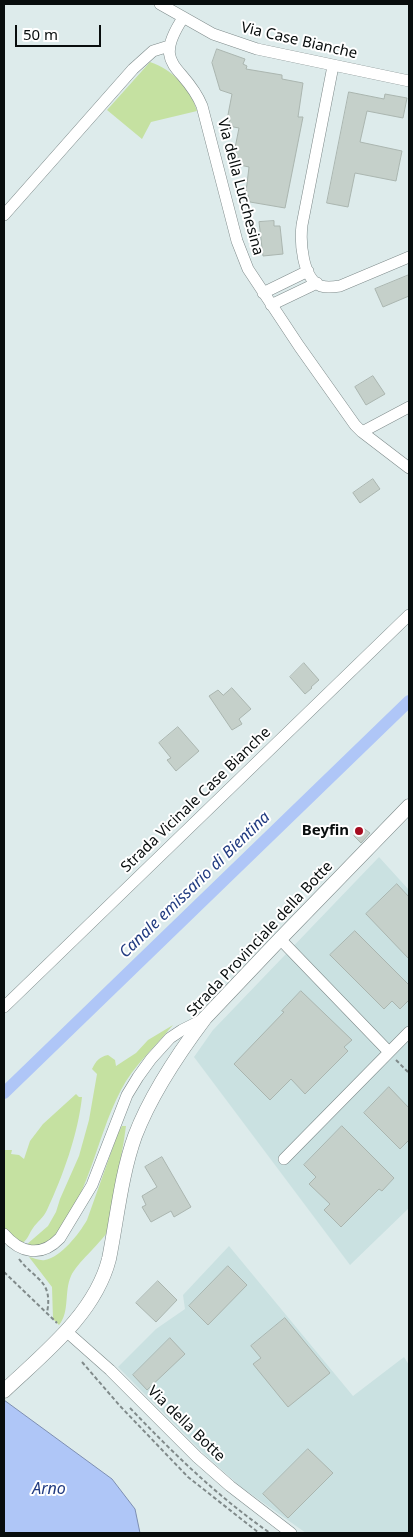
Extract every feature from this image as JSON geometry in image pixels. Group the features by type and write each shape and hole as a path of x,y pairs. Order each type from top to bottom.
{"main road":[{"name":"Strada Provinciale della Botte","path":"4,1391 66,1331 91,1301 107,1268 129,1156 141,1120 155,1094 205,1018 409,806"}],"street":[{"name":"Via Case Bianche","path":"160,4 213,34 234,42 333,66 409,81"},
{"path":"4,215 137,65 152,51 169,46 173,33 183,18"},
{"name":"Via della Lucchesina","path":"169,46 174,67 191,86 202,106 240,249 248,269 349,417 362,432"},
{"path":"316,284 308,271 302,250 302,225 333,66"},
{"path":"271,305 316,284 330,287 340,286 409,257"},
{"path":"263,293 308,271"},
{"path":"409,407 362,432 409,468"},
{"name":"Strada Vicinale Case Bianche","path":"4,1007 409,615"},
{"path":"280,939 390,1052"},
{"path":"4,1234 14,1243 28,1250 42,1251 55,1244 92,1185 104,1158 121,1108 138,1077 170,1038 205,1018"},
{"path":"284,1159 409,1032"},
{"name":"Via della Botte","path":"66,1331 110,1370 197,1457 230,1486 291,1533"}],"path":[{"path":"390,1052 409,1073"},
{"path":"17,1256 46,1286 49,1302 47,1314"},
{"path":"4,1272 66,1331"},
{"path":"79,1355 83,1363 120,1406 188,1477 259,1533"}],"shaded area":[{"path":"379,857 409,890 409,1208 350,1265 194,1057 213,1030"},
{"path":"229,1246 353,1396 404,1357 409,1365 409,1533 306,1533 241,1487 205,1455 118,1367 156,1329 185,1309 183,1295"}],"green space":[{"path":"150,62 166,70 180,81 190,95 197,111 151,122 142,139 107,110"},
{"path":"173,1025 138,1064 121,1090 81,1192 72,1212 60,1230 45,1246 26,1245 48,1226 56,1212 79,1156 89,1120 97,1074 92,1069 95,1064 100,1058 108,1055 115,1060 116,1066 136,1053 148,1040"},
{"path":"76,1094 82,1097 80,1111 64,1169 46,1213 22,1243 4,1229 4,1150 12,1150 11,1154 19,1155 24,1159 30,1141 43,1124"},
{"path":"122,1126 126,1126 108,1231 78,1265 71,1276 65,1314 59,1325 53,1319 52,1287 29,1257 39,1260 51,1258 63,1250 79,1232 87,1220"}],"water":[{"name":"Arno","path":"4,1400 112,1479 135,1509 140,1533 4,1533"}],"building":[{"path":"217,49 245,59 243,64 247,66 246,69 282,75 282,79 303,83 298,117 303,117 285,208 250,202 246,192 249,167 240,165 235,148 239,128 228,126 230,120 227,120 232,94 220,90 212,63"},
{"path":"349,92 384,99 385,94 407,98 403,118 367,111 360,142 402,151 396,181 355,173 348,207 327,203"},
{"path":"274,221 274,226 280,226 283,254 263,256 259,222"},
{"path":"409,275 409,296 383,307 375,289"},
{"path":"373,376 385,394 366,405 355,387"},
{"path":"373,479 380,489 360,503 353,493"},
{"path":"304,663 319,680 305,694 290,677"},
{"path":"232,688 251,709 239,719 242,724 232,730 209,696 218,690 223,695"},
{"path":"178,727 199,751 176,771 167,760 171,758 159,743"},
{"path":"362,827 370,833 361,843 354,836"},
{"path":"397,884 409,897 409,959 366,914"},
{"path":"355,931 409,985 409,1000 400,1009 392,1001 384,1009 330,955"},
{"path":"301,991 352,1040 344,1047 348,1051 305,1094 291,1079 270,1100 234,1064 284,1012 282,1011"},
{"path":"389,1087 409,1108 409,1140 400,1149 364,1113"},
{"path":"342,1126 394,1178 382,1191 379,1189 341,1227 324,1210 330,1204 309,1184 316,1177 304,1165"},
{"path":"162,1157 191,1207 174,1217 171,1211 151,1222 142,1207 146,1205 142,1196 157,1187 145,1167"},
{"path":"228,1266 247,1285 208,1325 189,1306"},
{"path":"158,1281 177,1300 156,1322 136,1303"},
{"path":"285,1318 330,1373 288,1407 253,1364 261,1358 251,1346"},
{"path":"170,1338 185,1354 147,1390 133,1375"},
{"path":"308,1449 333,1473 288,1518 263,1494"}],"waterway":[{"name":"Canale emissario di Bientina","path":"4,1093 409,701"}],"place":[{"name":"Beyfin","path":"359,831"}]}
